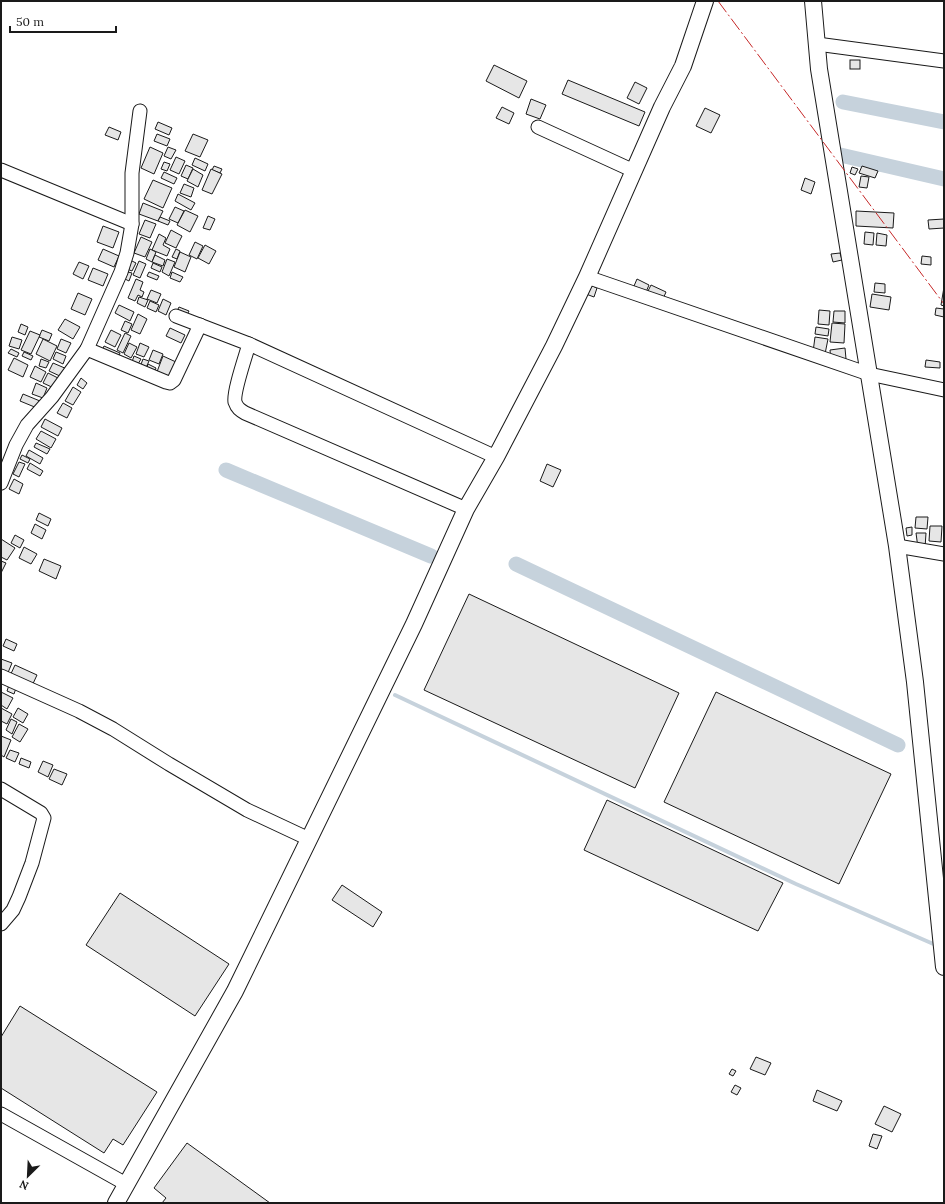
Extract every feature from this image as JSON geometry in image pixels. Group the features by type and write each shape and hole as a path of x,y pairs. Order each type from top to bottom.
{"street":[{"path":"116,1203 235,991 414,624 466,509 496,457 554,346 587,277 662,107 683,66 705,1"},
{"path":"813,1 819,69 897,546 939,870 944,967"},
{"path":"817,44 944,61"},
{"path":"1,483 16,444 27,425 52,397 88,349 121,272 127,253 132,224 132,173 140,111"},
{"path":"538,127 634,170"},
{"path":"1,170 132,224"},
{"path":"587,277 869,374 944,390"},
{"path":"176,316 249,344 496,457"},
{"path":"88,349 152,377 170,383 174,380 200,325"},
{"path":"249,344 235,400 238,408 252,416 466,509"},
{"path":"897,546 944,554"},
{"path":"1,676 113,729 247,810 309,839"},
{"path":"1,789 41,813 44,818 32,863 20,897 13,910 1,924"},
{"path":"1,1114 126,1184"}],"building":[{"path":"850,60 860,60 860,69 850,69"},
{"path":"494,65 527,81 519,98 486,81"},
{"path":"568,80 645,112 639,126 562,94"},
{"path":"635,82 647,88 639,104 627,98"},
{"path":"531,99 546,105 540,119 526,114"},
{"path":"502,107 514,113 509,124 496,118"},
{"path":"705,108 720,115 711,133 696,126"},
{"path":"158,122 172,128 169,135 155,129"},
{"path":"109,127 121,132 118,140 105,135"},
{"path":"157,134 170,139 167,146 154,141"},
{"path":"193,134 208,140 200,157 185,151"},
{"path":"150,147 163,153 154,174 141,168"},
{"path":"168,147 176,150 171,159 164,156"},
{"path":"176,157 185,161 179,174 170,170"},
{"path":"195,158 208,164 205,171 192,165"},
{"path":"164,162 170,164 167,171 161,169"},
{"path":"186,165 193,168 188,179 181,176"},
{"path":"214,166 222,169 220,173 212,170"},
{"path":"862,166 878,171 875,178 859,173"},
{"path":"852,167 858,169 855,175 850,173"},
{"path":"193,169 203,175 198,187 187,181"},
{"path":"211,169 222,174 212,194 202,190"},
{"path":"164,172 177,178 174,184 161,178"},
{"path":"861,176 869,177 867,188 859,187"},
{"path":"805,178 815,182 811,194 801,190"},
{"path":"153,180 172,188 163,208 144,199"},
{"path":"184,184 194,188 191,197 180,193"},
{"path":"178,194 195,203 191,210 175,201"},
{"path":"143,203 163,211 158,221 139,214"},
{"path":"175,207 184,211 178,223 169,219"},
{"path":"185,210 198,216 190,232 177,225"},
{"path":"856,211 894,213 893,228 856,226"},
{"path":"208,216 215,219 210,230 203,228"},
{"path":"160,217 170,221 168,225 158,221"},
{"path":"944,219 944,228 929,229 928,220"},
{"path":"145,220 156,224 150,238 139,234"},
{"path":"103,226 119,232 113,248 97,242"},
{"path":"171,230 182,236 176,248 165,243"},
{"path":"865,232 874,233 873,245 864,244"},
{"path":"877,233 887,235 886,246 876,245"},
{"path":"159,234 166,238 163,245 170,249 167,256 152,250"},
{"path":"141,237 152,242 145,257 134,253"},
{"path":"195,242 203,246 197,259 189,255"},
{"path":"205,245 216,251 209,264 198,258"},
{"path":"103,249 119,256 114,267 98,260"},
{"path":"150,249 156,252 152,262 146,259"},
{"path":"176,249 180,251 177,259 172,257"},
{"path":"180,252 191,257 185,272 174,267"},
{"path":"840,253 842,260 833,262 831,254"},
{"path":"155,255 165,260 163,266 152,262"},
{"path":"922,256 931,257 931,265 921,264"},
{"path":"167,259 175,262 169,276 162,272"},
{"path":"130,260 136,263 132,271 127,269"},
{"path":"139,261 146,264 140,278 133,275"},
{"path":"79,262 89,266 83,279 73,274"},
{"path":"153,263 162,267 160,272 151,268"},
{"path":"93,268 108,274 103,286 88,280"},
{"path":"128,272 132,273 129,281 125,279"},
{"path":"149,272 159,276 157,280 147,276"},
{"path":"172,272 183,277 180,282 170,278"},
{"path":"136,279 143,282 140,290 144,292 142,297 138,295 135,301 128,298"},
{"path":"637,279 649,285 646,292 634,286"},
{"path":"875,283 885,284 885,293 874,292"},
{"path":"590,285 597,288 594,297 586,294"},
{"path":"651,285 666,292 663,299 648,291"},
{"path":"944,287 944,306 941,305"},
{"path":"151,290 161,294 157,303 147,299"},
{"path":"78,293 92,299 85,315 71,309"},
{"path":"872,294 891,297 889,310 870,307"},
{"path":"139,297 148,300 145,307 137,303"},
{"path":"163,299 171,303 166,315 158,311"},
{"path":"150,301 159,305 156,312 147,308"},
{"path":"119,305 134,312 130,321 115,313"},
{"path":"179,307 189,311 186,317 176,313"},
{"path":"936,308 944,309 944,317 935,315"},
{"path":"819,310 830,311 829,325 818,324"},
{"path":"834,311 845,311 845,323 833,322"},
{"path":"138,314 147,319 140,334 131,330"},
{"path":"65,319 80,327 73,339 58,330"},
{"path":"125,321 132,324 128,333 121,330"},
{"path":"832,323 845,324 844,343 830,342"},
{"path":"21,324 28,327 25,335 18,332"},
{"path":"816,327 829,329 828,336 815,334"},
{"path":"170,328 185,335 181,343 166,336"},
{"path":"42,330 52,334 49,341 39,337"},
{"path":"111,330 121,335 115,347 105,342"},
{"path":"30,331 40,335 31,354 21,350"},
{"path":"125,333 131,336 123,353 117,350"},
{"path":"12,337 22,340 19,349 9,346"},
{"path":"815,337 828,339 825,354 813,352"},
{"path":"43,339 57,346 50,361 36,354"},
{"path":"61,339 71,343 66,353 57,349"},
{"path":"129,343 137,347 131,358 124,354"},
{"path":"140,343 149,347 144,357 136,354"},
{"path":"104,346 120,353 117,360 101,353"},
{"path":"845,348 846,359 831,361 830,350"},
{"path":"11,349 19,353 17,357 8,353"},
{"path":"153,350 163,354 159,364 149,360"},
{"path":"24,352 33,356 31,360 22,356"},
{"path":"56,352 66,356 63,364 53,359"},
{"path":"134,356 141,359 138,364 132,362"},
{"path":"163,356 176,362 167,380 155,377"},
{"path":"14,358 28,365 23,377 8,370"},
{"path":"41,359 49,362 46,368 39,366"},
{"path":"143,359 149,361 145,370 140,367"},
{"path":"926,360 940,362 940,368 925,367"},
{"path":"53,363 67,369 62,377 49,371"},
{"path":"148,364 156,368 153,375 145,373"},
{"path":"35,366 46,372 41,382 30,377"},
{"path":"48,373 62,380 56,389 43,383"},
{"path":"81,378 87,383 83,389 77,385"},
{"path":"36,383 47,388 43,398 32,394"},
{"path":"73,387 81,392 73,405 65,401"},
{"path":"23,394 40,401 37,408 20,401"},
{"path":"63,403 72,408 67,418 57,413"},
{"path":"45,419 62,428 58,436 41,427"},
{"path":"41,431 56,439 51,448 36,439"},
{"path":"36,443 50,449 47,454 34,447"},
{"path":"29,450 43,458 40,464 26,456"},
{"path":"22,455 30,459 28,463 20,459"},
{"path":"19,462 25,464 19,477 13,474"},
{"path":"30,463 43,471 40,476 27,469"},
{"path":"547,464 561,470 553,487 540,481"},
{"path":"14,479 23,484 19,494 9,489"},
{"path":"39,513 51,519 48,526 36,520"},
{"path":"916,517 928,517 927,529 915,528"},
{"path":"35,524 46,530 42,539 31,533"},
{"path":"930,526 942,526 941,542 929,541"},
{"path":"912,527 912,535 907,536 906,528"},
{"path":"916,533 926,533 925,548 918,548"},
{"path":"15,535 24,540 20,548 11,543"},
{"path":"1,539 15,548 7,560 1,557"},
{"path":"24,547 37,554 31,564 19,558"},
{"path":"44,559 61,566 56,579 39,571"},
{"path":"1,561 6,563 1,573"},
{"path":"469,594 679,693 635,788 424,690"},
{"path":"6,639 17,644 14,651 3,646"},
{"path":"1,659 12,663 7,675 1,673"},
{"path":"15,665 37,675 31,688 9,678"},
{"path":"9,685 16,688 14,694 7,691"},
{"path":"1,692 13,698 7,709 1,705"},
{"path":"716,692 891,774 839,884 664,802"},
{"path":"1,708 12,714 7,724 1,721"},
{"path":"18,708 28,714 23,723 13,717"},
{"path":"11,719 17,722 12,734 6,730"},
{"path":"19,724 28,729 20,742 12,737"},
{"path":"1,736 11,740 4,757 1,755"},
{"path":"10,750 19,753 15,762 6,758"},
{"path":"21,758 31,762 29,768 19,764"},
{"path":"43,761 53,765 48,777 38,772"},
{"path":"54,769 67,774 62,785 49,779"},
{"path":"607,800 783,883 758,931 584,850"},
{"path":"342,885 382,912 373,927 332,900"},
{"path":"120,893 229,964 195,1016 86,945"},
{"path":"20,1006 157,1092 123,1145 113,1139 104,1153 1,1088 1,1037"},
{"path":"756,1057 771,1063 765,1075 750,1069"},
{"path":"732,1069 736,1071 733,1076 729,1074"},
{"path":"735,1085 741,1088 737,1095 731,1092"},
{"path":"817,1090 842,1101 837,1111 813,1101"},
{"path":"884,1106 901,1114 892,1132 875,1124"},
{"path":"873,1134 882,1136 877,1149 869,1146"},
{"path":"187,1143 270,1203 162,1203 166,1198 154,1188"}],"waterway":[{"path":"843,102 944,122"},
{"path":"836,154 944,179"},
{"path":"226,470 431,556"},
{"path":"516,564 898,745"},
{"path":"395,695 796,884 938,946"}],"power":[{"path":"718,1 944,304"}]}
